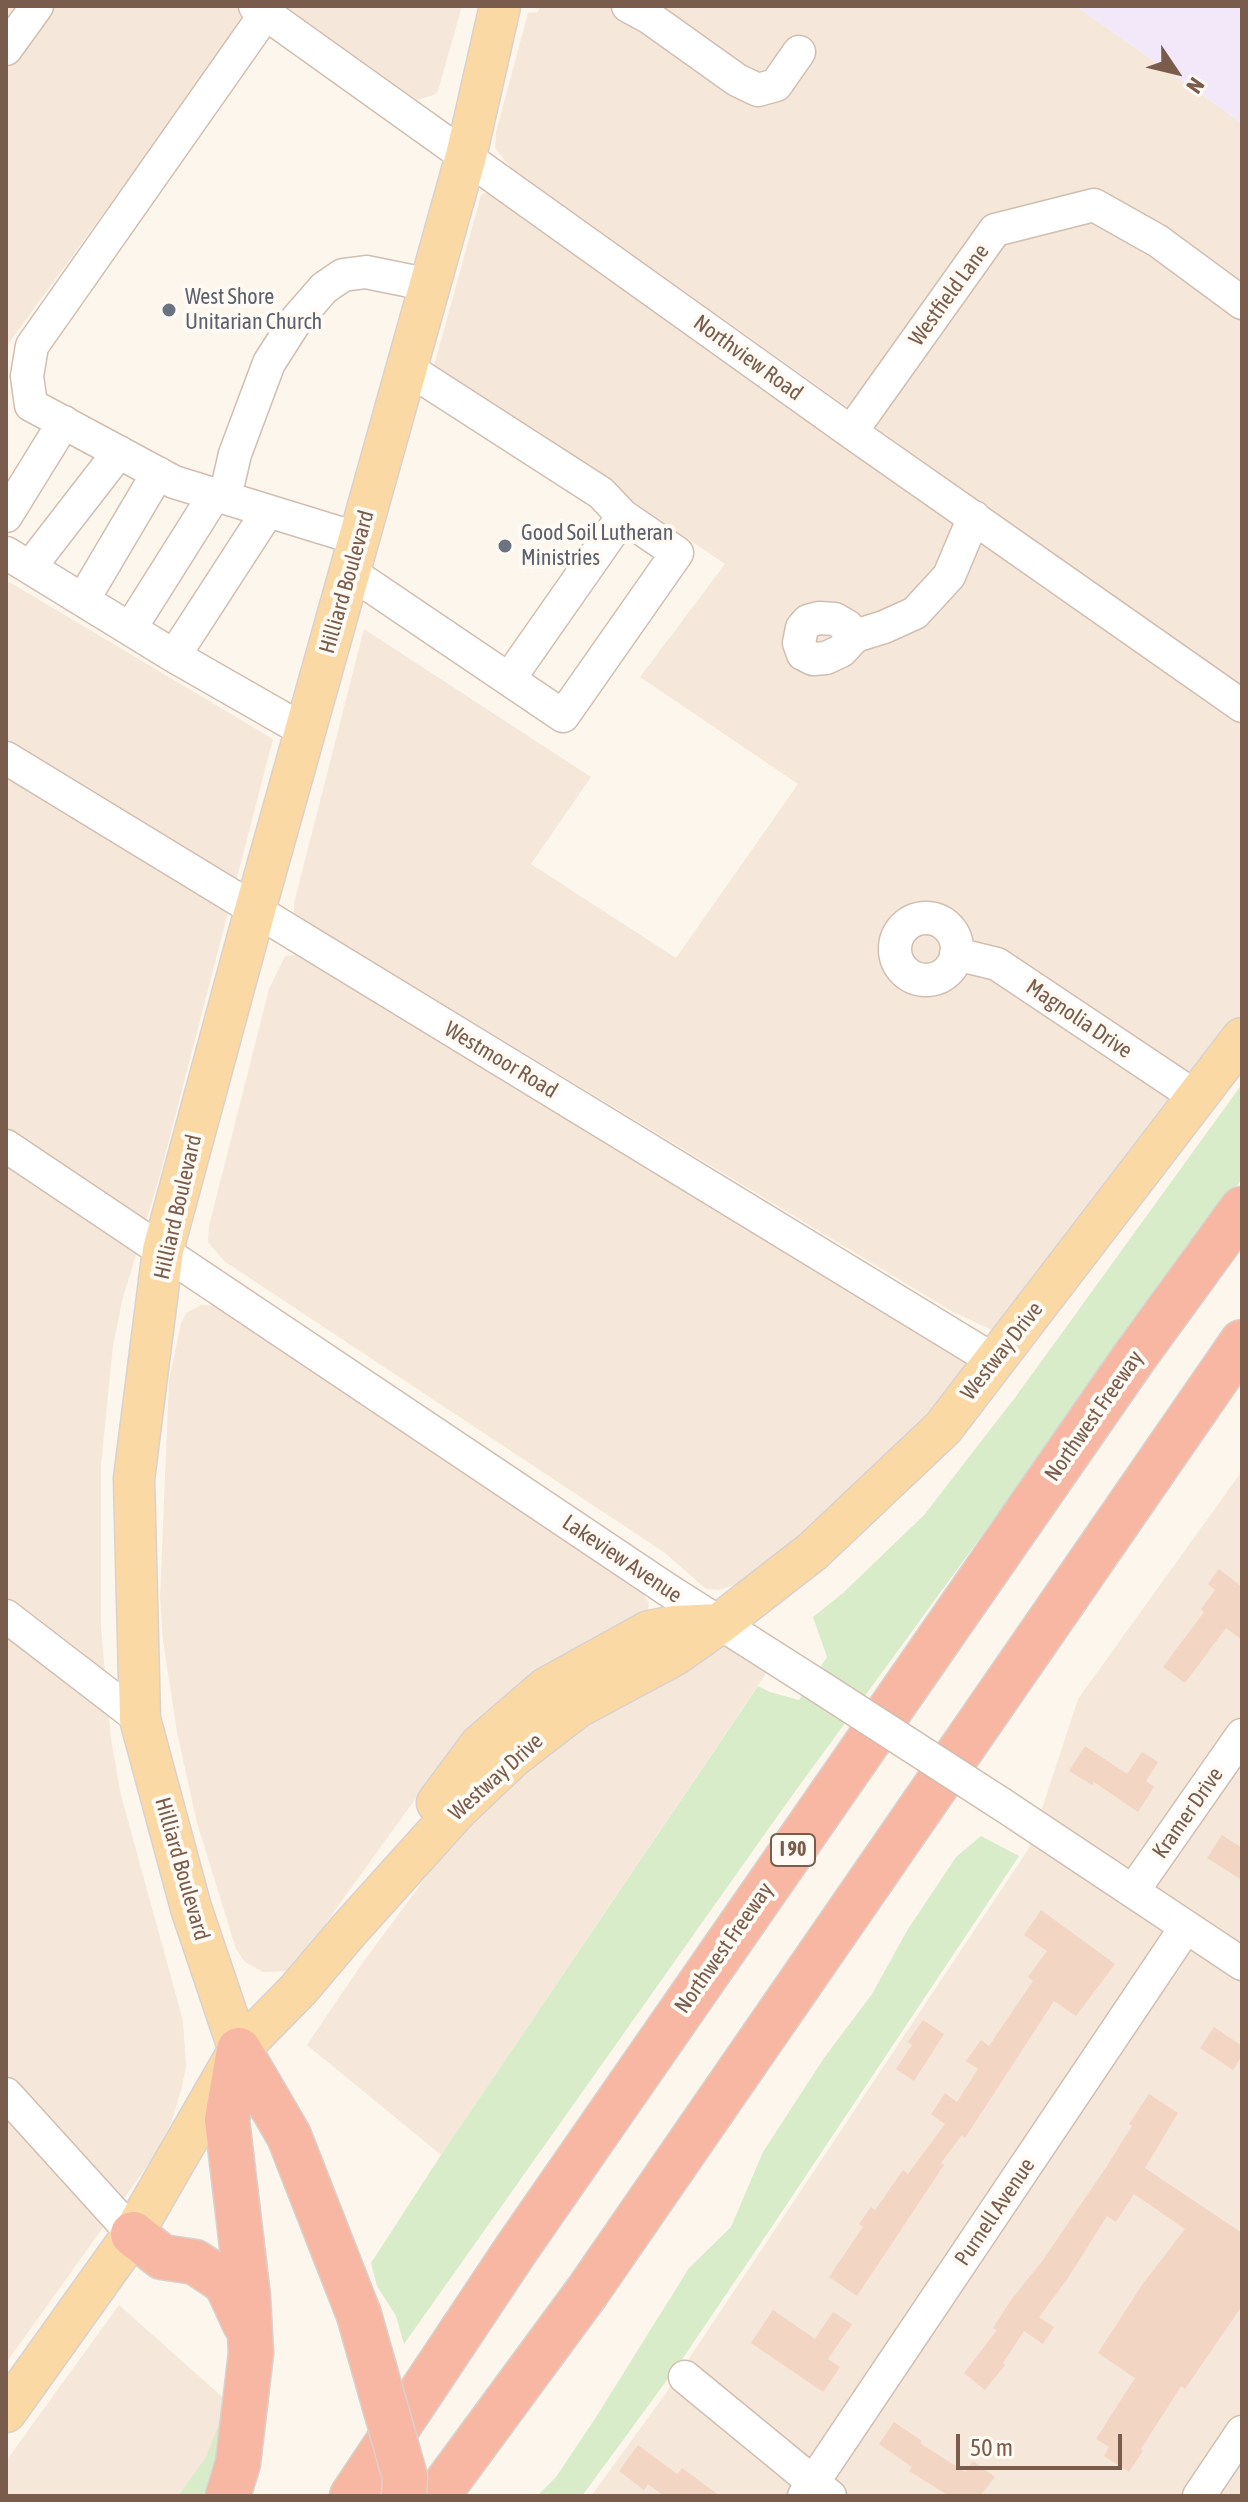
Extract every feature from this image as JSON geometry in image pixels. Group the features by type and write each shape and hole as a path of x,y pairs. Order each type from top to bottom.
{"highway":[{"name":"Northwest Freeway","path":"352,2496 517,2248 1124,1372 1242,1209"},
{"path":"437,2496 587,2292 1242,1342"},
{"path":"239,2050 289,2136 359,2315 405,2477 404,2496"},
{"path":"228,2496 238,2463 251,2346 227,2120 239,2050"},
{"path":"133,2234 162,2257 195,2262 222,2280 244,2318 251,2346"}],"main road":[{"name":"Hilliard Boulevard","path":"239,2050 191,1908 140,1719 134,1479 163,1250 466,156 500,6"},
{"name":"Westway Drive","path":"239,2050 298,1990 456,1811 513,1757 578,1707 675,1655 719,1624 813,1551 943,1428 1242,1038"},
{"path":"6,2412 133,2234 239,2050"}],"street":[{"path":"6,49 37,6"},
{"path":"628,6 650,18 737,80 758,90 776,85 799,52"},
{"path":"260,10 32,346 18,409 64,422 174,482 268,511 354,556 509,679 563,716 677,553 623,516 601,493 407,368"},
{"name":"Northview Road","path":"260,10 851,432 1242,706"},
{"name":"Westfield Lane","path":"851,432 995,230 1094,205 1158,241 1242,303"},
{"path":"130,629 220,496 269,363 297,319 324,288 343,275 366,272 430,285"},
{"path":"6,516 64,422"},
{"path":"119,452 18,560 174,656 305,731"},
{"path":"83,600 158,473"},
{"path":"174,656 268,511"},
{"path":"509,679 623,516"},
{"path":"855,636 915,613 934,595 949,576 974,517"},
{"name":"Westmoor Road","path":"6,758 995,1361"},
{"name":"Magnolia Drive","path":"956,954 997,964 1196,1097"},
{"name":"Lakeview Avenue","path":"6,1146 719,1624 1003,1805 1242,1964"},
{"path":"6,1616 140,1719"},
{"name":"Kramer Drive","path":"1133,1891 1242,1735"},
{"name":"Purnell Avenue","path":"816,2492 1186,1927"},
{"path":"6,2094 133,2234"},
{"path":"685,2377 816,2492"},
{"path":"1199,2496 1242,2432"}],"shaded area":[{"path":"6,6 236,6 248,15 6,347"},
{"path":"285,6 462,6 438,91 417,100"},
{"path":"540,6 1076,6 1242,123 1242,688 510,167 495,148 496,132 528,13 538,12"},
{"path":"1076,6 1242,6 1242,123"},
{"path":"500,192 1242,724 1242,1013 1007,1326 992,1330 953,1312 294,914 294,903 364,629 591,777 531,864 676,958 798,784 640,677 725,564 434,366 481,195"},
{"path":"6,580 273,739 160,1175 122,1301 113,1346 101,1465 101,1627 111,1739 121,1795 183,2021 186,2066 171,2123 155,2155 6,2363"},
{"path":"304,954 974,1360 958,1398 765,1569 738,1584 719,1590 706,1589 665,1553 224,1261 208,1242 209,1226 269,989 285,956"},
{"path":"201,1305 215,1306 633,1583 649,1603 646,1617 424,1787 323,1927 286,1971 263,1972 245,1962 236,1949 197,1823 177,1732 163,1641 160,1598 169,1380 181,1323 186,1313"},
{"path":"1242,1471 1242,2496 591,2496 664,2396 1029,1848 1078,1699"},
{"path":"728,1644 771,1666 441,2155 307,2045 361,1965 463,1827 494,1793 604,1708"},
{"path":"119,2305 228,2402 224,2433 178,2496 6,2496 6,2461"}],"green space":[{"path":"1242,1084 1242,1179 786,1804 404,2344 396,2316 377,2286 371,2263 441,2155 758,1686 799,1700 827,1657 813,1617 843,1593 924,1515 1017,1395"},
{"path":"981,1836 1019,1856 771,2228 681,2361 582,2496 537,2496 556,2477 598,2414 689,2268 731,2227 763,2152 824,2058 872,1994 908,1929 956,1857"},
{"path":"228,2402 224,2433 204,2496 178,2496 206,2457"}],"building":[{"path":"1219,1569 1242,1587 1242,1640 1226,1628 1185,1683 1163,1667 1204,1612 1201,1609 1215,1590 1208,1584"},
{"path":"1085,1746 1127,1774 1142,1752 1158,1762 1146,1781 1154,1787 1138,1812 1094,1782 1092,1785 1069,1771"},
{"path":"1222,1835 1242,1848 1242,1880 1207,1858"},
{"path":"1041,1910 1115,1964 1076,2016 1054,2001 965,2138 962,2135 941,2163 944,2165 857,2296 829,2277 863,2227 859,2224 871,2207 875,2210 903,2170 908,2174 945,2124 931,2114 945,2093 957,2102 978,2069 966,2061 981,2040 989,2046 1033,1981 1028,1977 1047,1951 1024,1935"},
{"path":"923,2020 944,2034 914,2081 896,2069 912,2045 908,2042"},
{"path":"1214,2027 1242,2046 1242,2056 1233,2070 1200,2048"},
{"path":"1149,2094 1178,2113 1145,2168 1242,2233 1242,2306 1185,2389 1181,2386 1129,2472 1104,2456 1109,2447 1096,2439 1135,2378 1098,2353 1142,2285 1185,2229 1134,2194 1116,2222 1107,2216 1039,2317 1054,2327 1043,2344 1024,2331 1003,2363 1005,2365 985,2390 964,2373 997,2330 993,2328 1011,2300 1043,2260 1107,2166"},
{"path":"773,2310 815,2339 833,2312 852,2324 828,2359 840,2367 823,2392 751,2343"},
{"path":"894,2422 965,2472 973,2461 995,2477 980,2496 949,2496 909,2471 912,2467 879,2444"},
{"path":"638,2445 677,2474 682,2468 720,2496 664,2496 648,2484 644,2490 619,2471"}],"place":[{"name":"West Shore Unitarian Church","path":"169,310"},
{"name":"Good Soil Lutheran Ministries","path":"505,546"}]}
